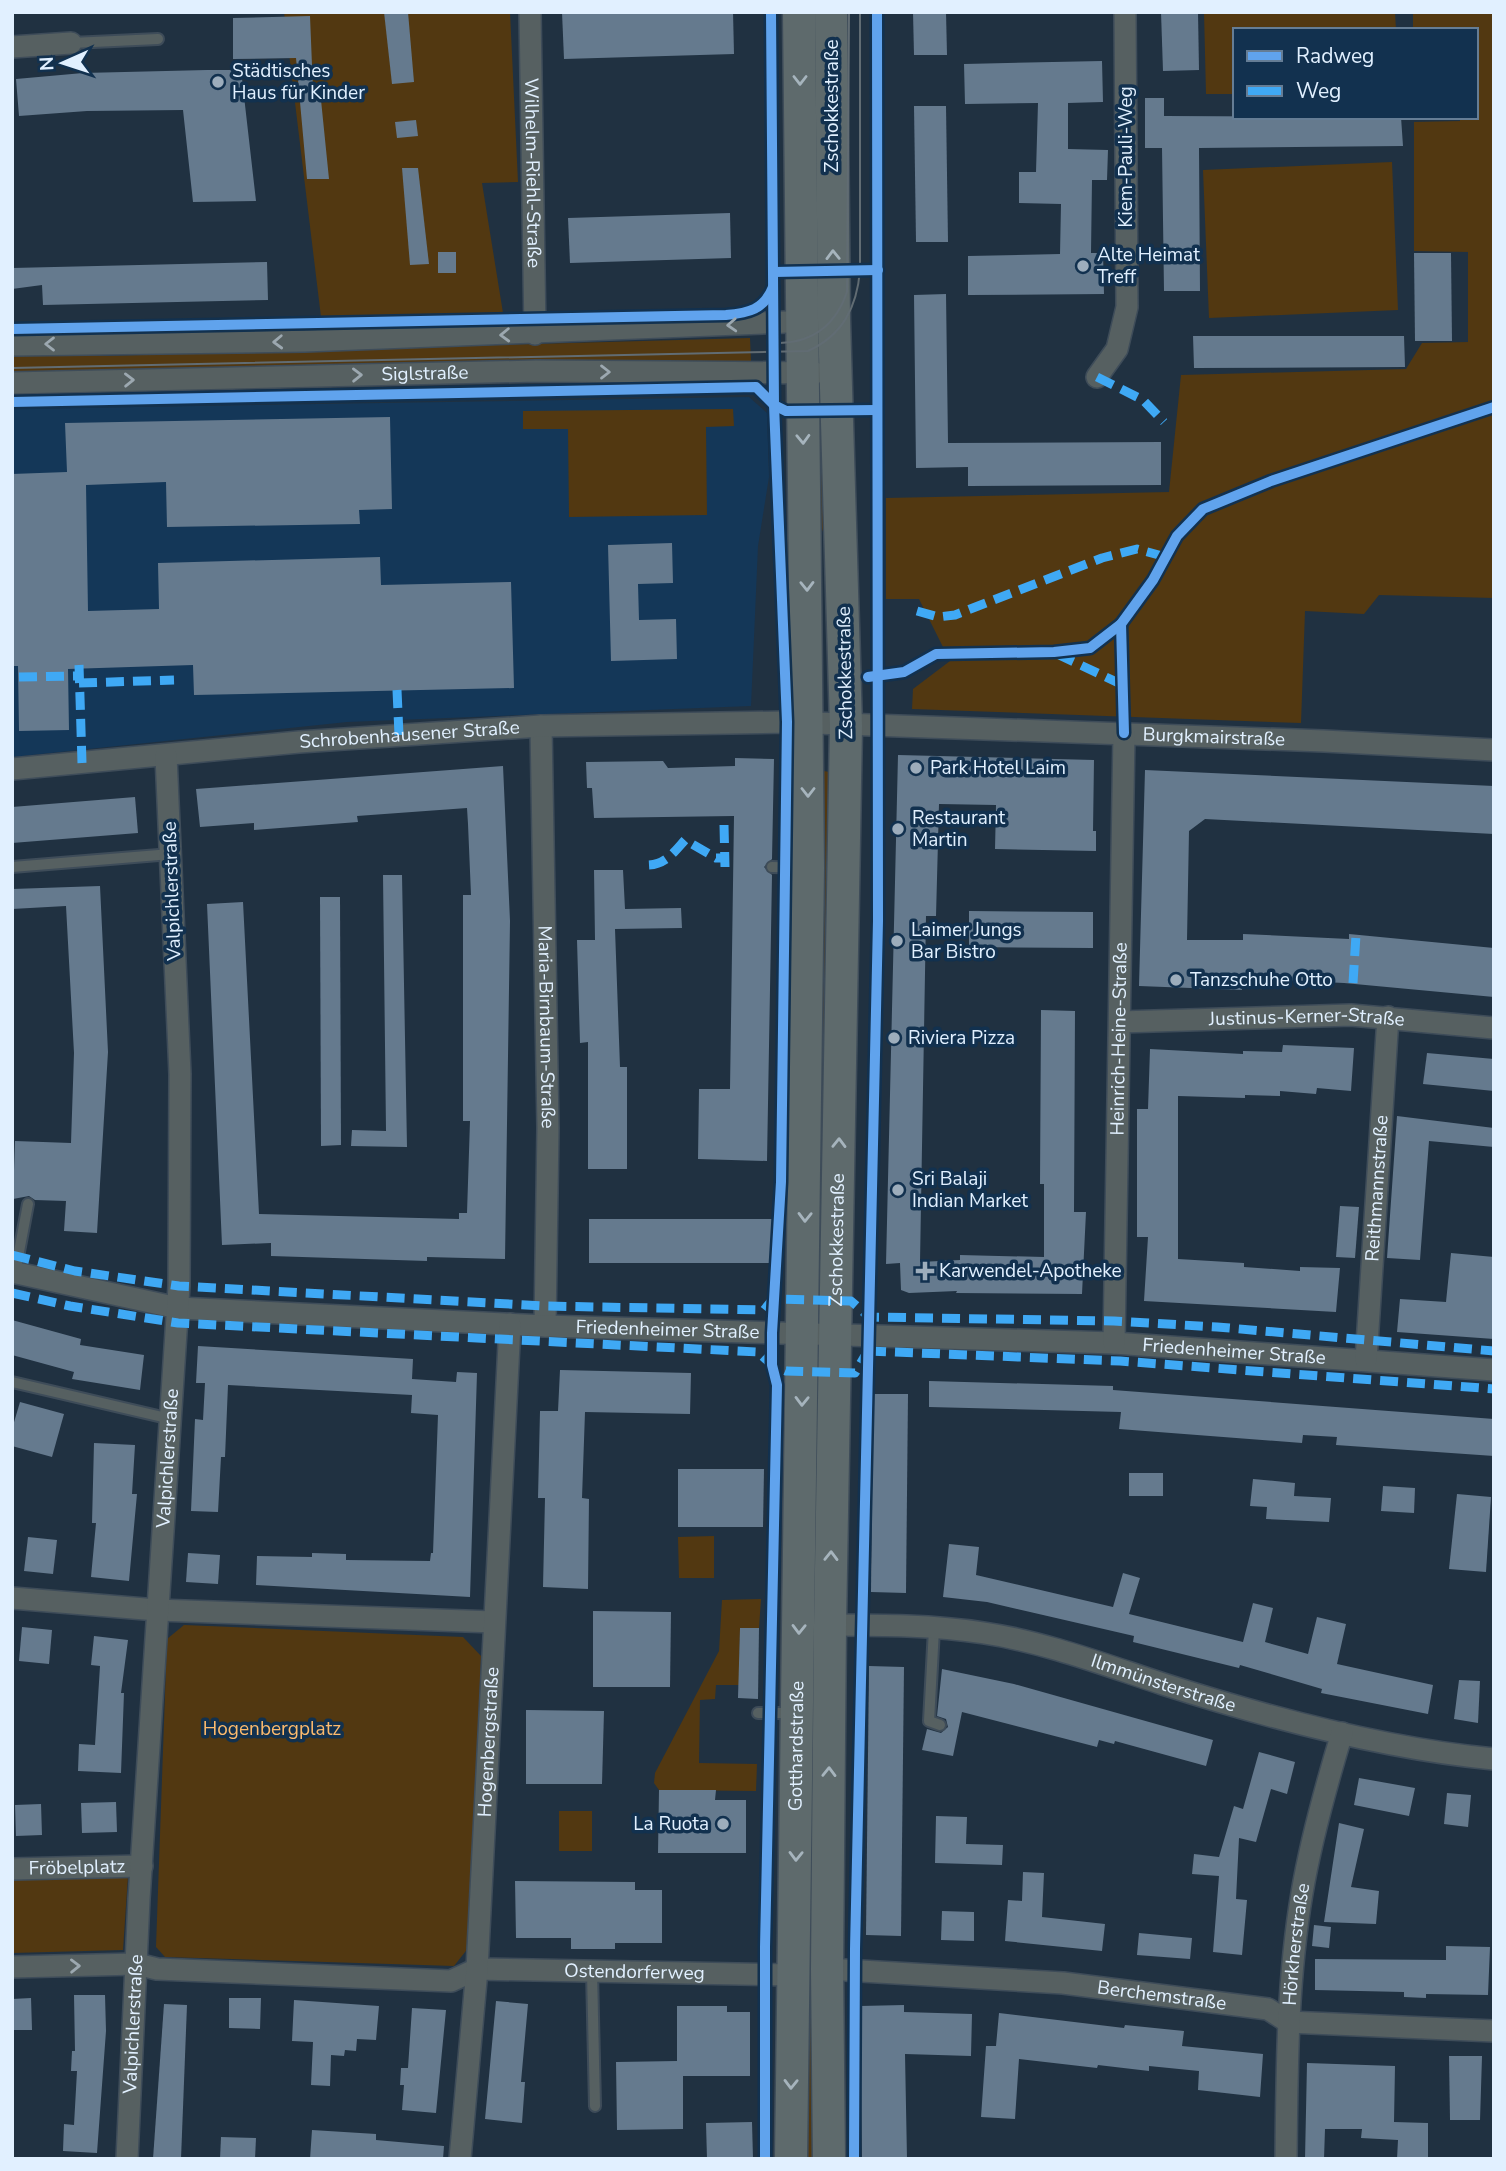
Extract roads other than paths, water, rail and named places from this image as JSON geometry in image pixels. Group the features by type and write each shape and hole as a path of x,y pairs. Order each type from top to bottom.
{"main road":[{"name":"Zschokkestraße","path":"799,12 808,868 803,1333"},
{"name":"Zschokkestraße","path":"831,12 834,320 846,726 835,1334"},
{"name":"Gotthardstraße","path":"791,2159 803,1333"},
{"name":"Gotthardstraße","path":"829,2159 827,1969 835,1334"}],"street":[{"name":"Wilhelm-Riehl-Straße","path":"530,12 535,334"},
{"name":"Kiem-Pauli-Weg","path":"1097,377 1117,349 1127,307 1125,12"},
{"path":"12,47 71,43"},
{"name":"Siglstraße","path":"12,345 197,344 535,334 834,320"},
{"name":"Siglstraße","path":"12,383 536,371 837,372"},
{"name":"Burgkmairstraße","path":"807,723 1124,733 1494,751"},
{"name":"Schrobenhausener Straße","path":"12,769 299,742 541,726 807,723"},
{"name":"Maria-Birnbaum-Straße","path":"541,726 548,1128 545,1326"},
{"name":"Heinrich-Heine-Straße","path":"1114,1343 1114,1199 1120,1022 1124,733"},
{"name":"Valpichlerstraße","path":"127,2159 157,1610 178,1308 182,1161 166,756"},
{"name":"Justinus-Kerner-Straße","path":"1120,1022 1351,1015 1494,1028"},
{"name":"Reithmannstraße","path":"1366,1360 1388,1017"},
{"name":"Friedenheimer Straße","path":"14,1272 178,1308 545,1326 1114,1343 1494,1370"},
{"name":"Hogenbergstraße","path":"460,2159 477,1969 510,1324"},
{"path":"12,1598 157,1610 494,1622"},
{"name":"Ilmmünsterstraße","path":"830,1625 985,1633 1342,1733 1441,1754 1494,1759"},
{"name":"Hörkherstraße","path":"1286,2159 1288,2022 1302,1894 1319,1812 1342,1733"},
{"name":"Fröbelplatz","path":"12,1869 142,1866"},
{"path":"12,1967 137,1964 157,1969 450,1981 477,1969"},
{"name":"Ostendorferweg","path":"477,1969 793,1975"},
{"name":"Berchemstraße","path":"827,1969 1076,1985 1268,2009 1288,2022 1494,2031"}],"lane":[{"path":"71,43 158,39"},
{"path":"12,867 171,855"},
{"path":"772,867 808,868"},
{"path":"14,1272 28,1204"},
{"path":"12,1382 171,1419"},
{"path":"934,1629 929,1721 940,1725"},
{"path":"758,1713 798,1713"},
{"path":"592,1971 595,2106"}],"tram line":[{"path":"780,343 803,339 822,329 837,313 847,292 849,12"},
{"path":"12,368 808,351 830,337 846,318 856,296 860,270 860,12"}],"place":[{"name":"Städtisches Haus für Kinder","path":"218,82"},
{"name":"Alte Heimat Treff","path":"1083,266"},
{"name":"Park Hotel Laim","path":"916,768"},
{"name":"Restaurant Martin","path":"898,829"},
{"name":"Laimer Jungs Bar Bistro","path":"897,941"},
{"name":"Tanzschuhe Otto","path":"1176,980"},
{"name":"Riviera Pizza","path":"894,1038"},
{"name":"Sri Balaji Indian Market","path":"898,1190"},
{"name":"Karwendel-Apotheke","path":"925,1271"},
{"name":"La Ruota","path":"723,1824"}],"park label":[{"name":"Hogenbergplatz","path":"272,1729"}]}
